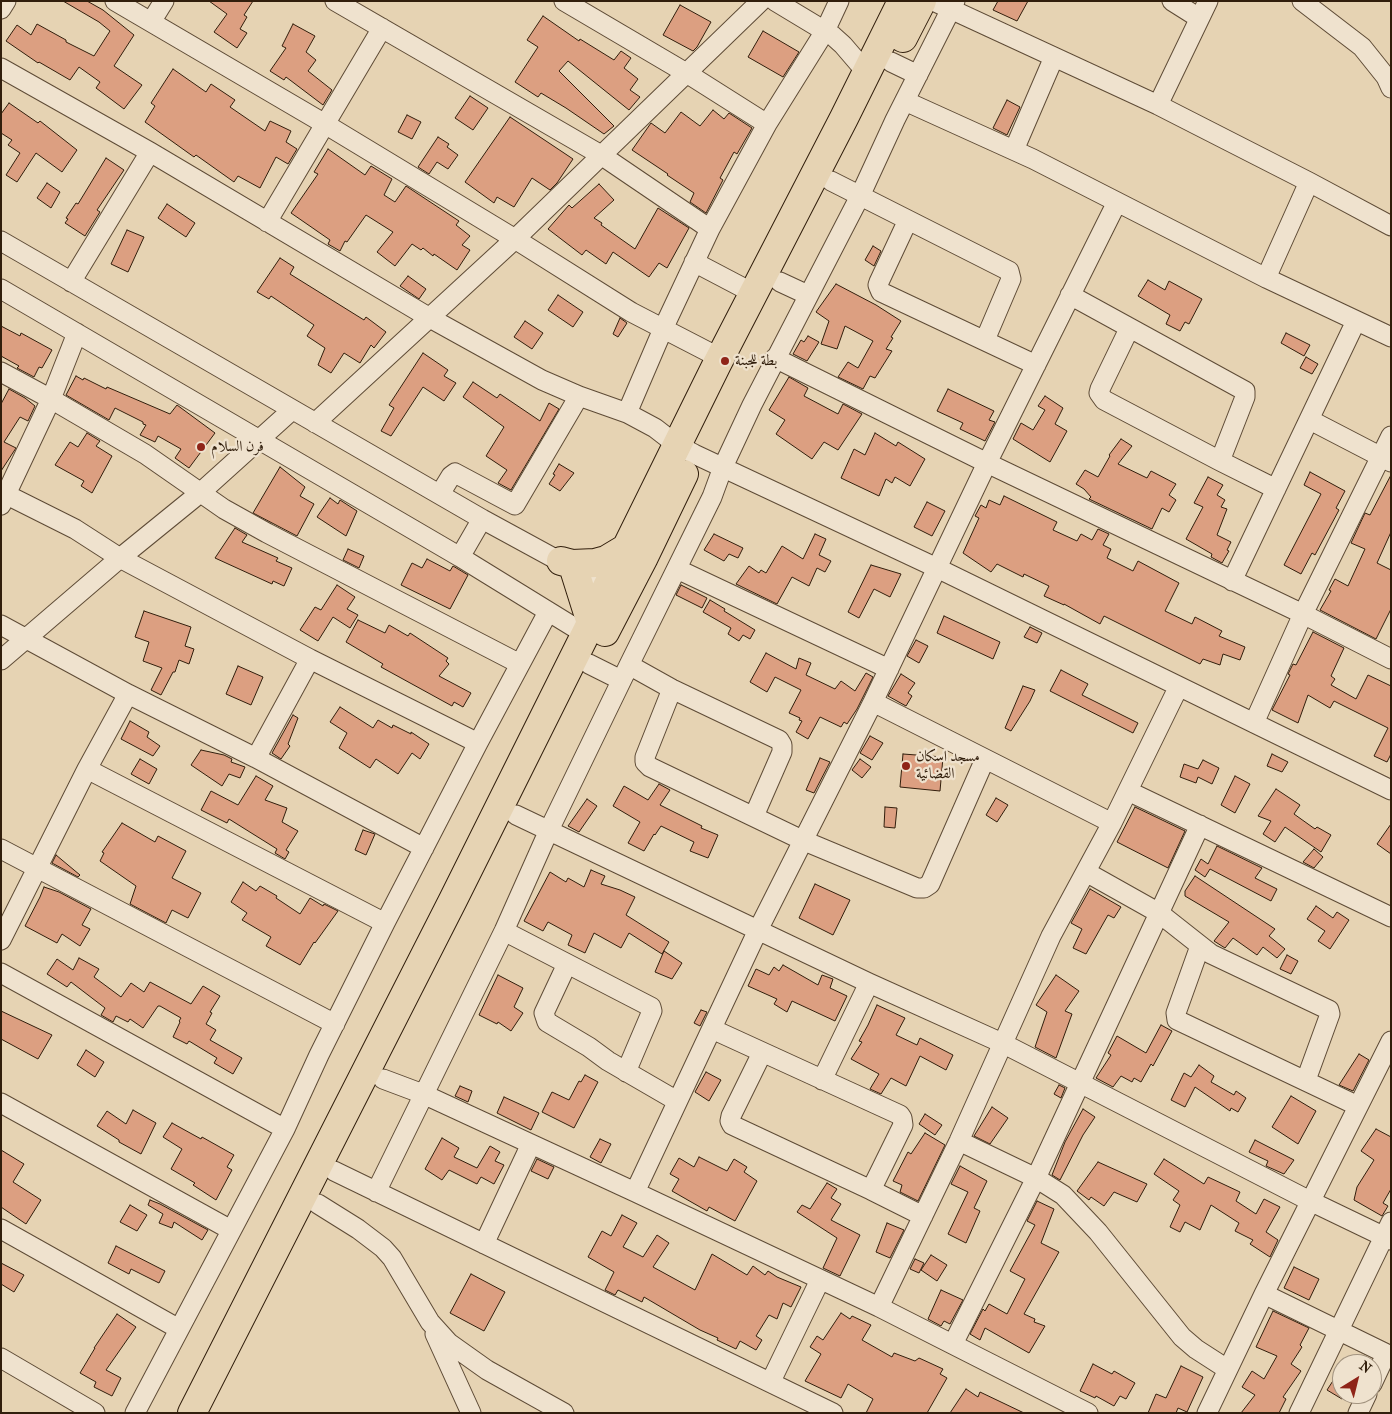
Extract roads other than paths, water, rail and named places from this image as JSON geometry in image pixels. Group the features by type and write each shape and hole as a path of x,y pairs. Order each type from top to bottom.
{"highway":[{"path":"192,1413 453,900 588,628 615,592 685,450 720,358 867,73 902,1"},
{"path":"212,1413 516,815 589,664 615,592 626,548 729,380 922,1"},
{"path":"588,628 567,565 595,563 616,555 626,548"}],"street":[{"path":"1,8 6,1"},
{"path":"115,1 325,124 631,312 720,358"},
{"path":"151,22 164,1"},
{"path":"335,1 601,155 710,229"},
{"path":"564,1 688,74 767,124"},
{"path":"315,423 515,239 688,74 761,1"},
{"path":"775,1 825,31 843,45 867,73"},
{"path":"627,413 663,329 710,229 767,124 825,31 839,1"},
{"path":"933,1 953,5 1054,57 1158,105 1391,226"},
{"path":"1172,1 1199,18"},
{"path":"1158,105 1208,1"},
{"path":"1302,1 1362,47 1386,77 1391,88"},
{"path":"376,1192 504,931 549,830 712,497 723,467 775,358 860,196 904,101 953,5"},
{"path":"267,222 382,28"},
{"path":"1014,150 1054,57"},
{"path":"891,62 918,75"},
{"path":"1,68 150,152 430,318 542,380 579,396 627,413 655,428 685,450 937,568 1178,688 1391,790"},
{"path":"904,101 1014,150 1266,278 1391,337"},
{"path":"71,282 150,152"},
{"path":"831,181 1008,271 1011,278 985,340"},
{"path":"1266,278 1309,182"},
{"path":"635,1192 758,930 873,702 987,463 1117,202"},
{"path":"908,220 879,282 881,292 1036,365"},
{"path":"1,241 482,519 615,592"},
{"path":"694,262 753,293"},
{"path":"780,282 808,296"},
{"path":"1,289 259,438 460,557 548,612 588,628"},
{"path":"1070,295 1245,391 1245,397 1220,461"},
{"path":"1232,581 1356,321"},
{"path":"1129,329 1100,388 1100,393 1104,400 1276,489"},
{"path":"77,333 51,399 3,497 75,529 120,558 310,659 478,743"},
{"path":"775,358 987,463 1303,614 1391,659"},
{"path":"1,372 145,454 224,509 520,664"},
{"path":"440,494 451,476 455,473 515,505 579,396"},
{"path":"1,660 120,558 200,493 292,410"},
{"path":"1310,420 1386,459"},
{"path":"1254,723 1303,614 1386,459 1391,436"},
{"path":"460,557 482,519"},
{"path":"677,568 889,669"},
{"path":"135,1413 285,1129 335,1024 424,848 548,612"},
{"path":"1,625 128,694 256,758 424,848"},
{"path":"256,758 310,659"},
{"path":"589,664 625,673 672,689 779,740 782,745 782,752 754,816"},
{"path":"879,1308 959,1141 1051,936 1112,823 1178,688"},
{"path":"672,689 645,757 645,762 650,767 802,840 917,888 930,884 985,759"},
{"path":"1,940 87,769 128,694"},
{"path":"873,702 1112,823"},
{"path":"87,769 386,923"},
{"path":"1128,791 1391,917"},
{"path":"516,815 868,984 1002,1043 1310,1201 1388,1233 1299,1413"},
{"path":"953,1344 1036,1178 1200,825"},
{"path":"1,849 335,1024"},
{"path":"1086,872 1159,913 1211,954 1329,1010 1330,1014 1306,1080"},
{"path":"504,931 652,1009 626,1072"},
{"path":"1200,946 1176,1013 1177,1020 1358,1106"},
{"path":"567,964 544,1013 546,1022 589,1047 626,1072 677,1101"},
{"path":"1,973 285,1129"},
{"path":"822,1080 868,984"},
{"path":"712,1029 900,1115 902,1126 871,1190"},
{"path":"1207,1413 1310,1201 1391,1041"},
{"path":"762,1053 731,1116 730,1121 732,1125 923,1216"},
{"path":"383,1078 423,1094 635,1192 953,1344 1088,1413"},
{"path":"1,1103 231,1230"},
{"path":"959,1141 1036,1178 1054,1188 1070,1201 1098,1232 1182,1337 1196,1349 1227,1369"},
{"path":"484,1244 530,1144"},
{"path":"334,1172 771,1381 833,1413"},
{"path":"318,1204 358,1229 392,1258 430,1322 471,1413"},
{"path":"1,1229 179,1329"},
{"path":"771,1381 820,1280"},
{"path":"1264,1294 1388,1355"},
{"path":"430,1322 449,1343 468,1358 564,1413"},
{"path":"1,1358 95,1413"}],"place":[{"name":"بطة للجبنة","path":"725,361"},
{"name":"فرن السلام","path":"201,447"},
{"name":"مسجد اسكان القضائية","path":"906,766"}]}
